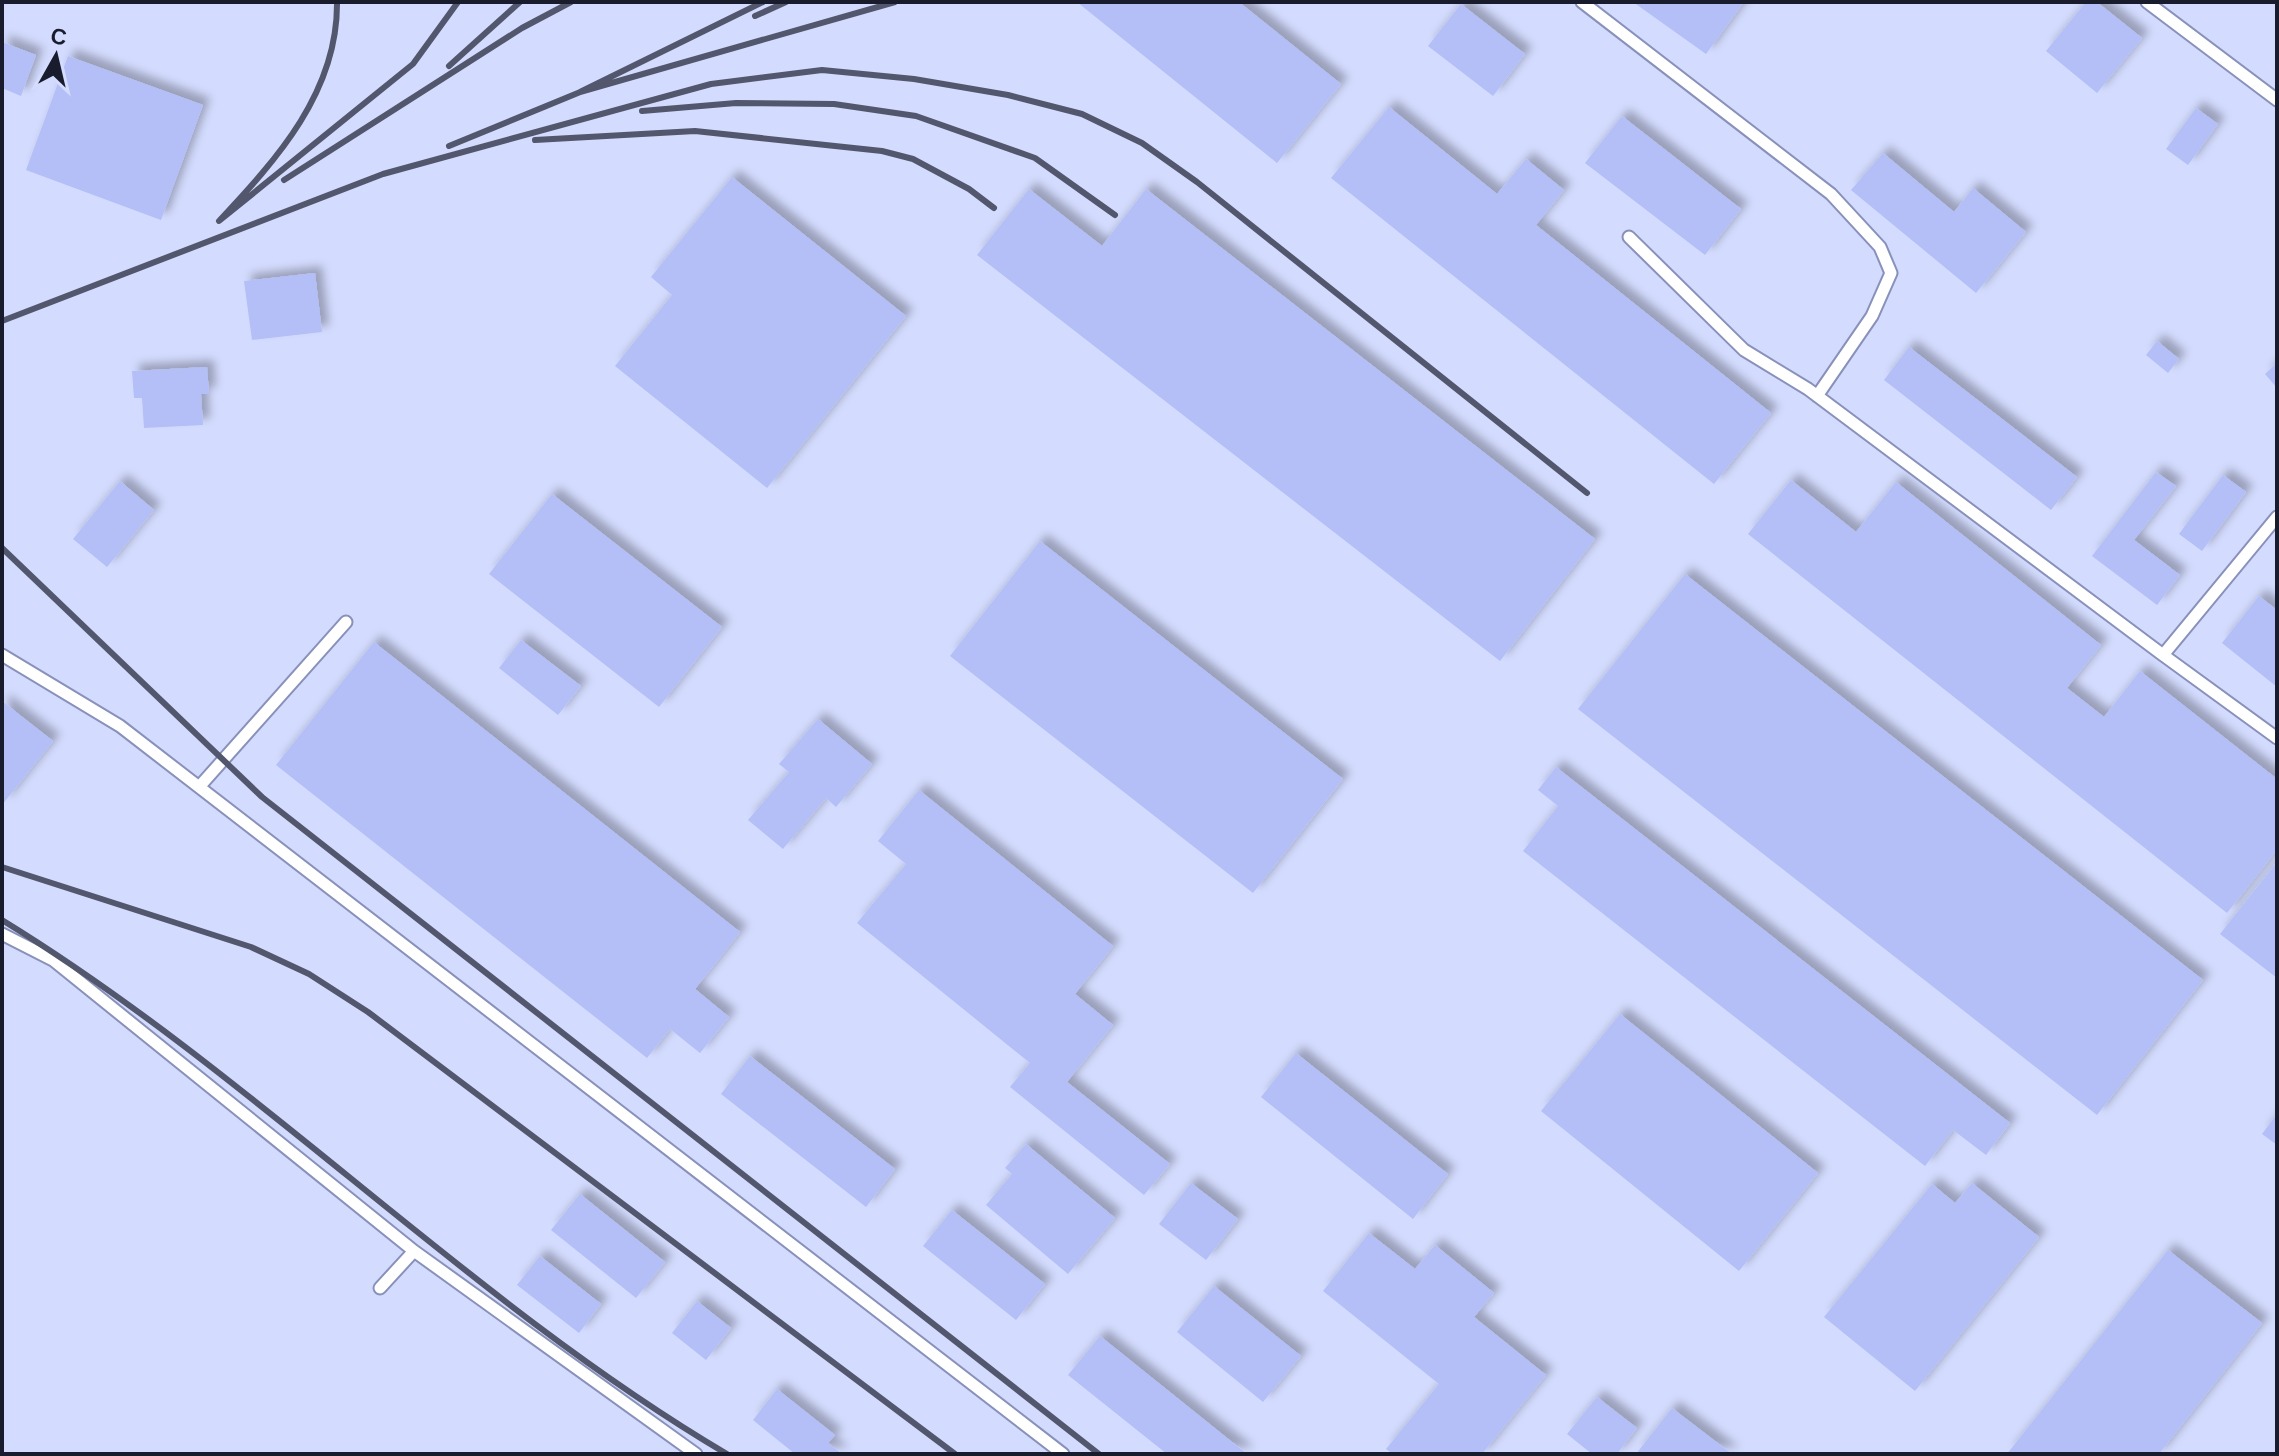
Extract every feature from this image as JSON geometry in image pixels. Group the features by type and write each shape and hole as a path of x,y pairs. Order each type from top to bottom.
{"lane":[{"path":"1582,2 1831,194 1880,247 1891,273 1872,316 1817,396"},
{"path":"2147,2 2277,100"},
{"path":"1629,237 1744,350 1817,396 2277,738"},
{"path":"2163,655 2277,517"},
{"path":"199,787 346,622"},
{"path":"2,655 120,726 1063,1454"},
{"path":"2,934 53,960 414,1251 696,1454"},
{"path":"380,1288 414,1251"}],"building":[{"path":"1077,2 1239,2 1341,84 1277,163"},
{"path":"1633,2 1744,2 1706,54"},
{"path":"2086,2 2097,2 2142,38 2097,93 2046,51"},
{"path":"1461,4 1525,54 1493,96 1428,46"},
{"path":"2,42 36,55 21,96 2,88"},
{"path":"68,56 203,105 161,220 26,170"},
{"path":"1389,107 1497,194 1526,159 1564,190 1536,225 1771,413 1714,484 1331,178"},
{"path":"2196,108 2218,124 2188,165 2166,149"},
{"path":"1622,116 1741,209 1705,255 1585,163"},
{"path":"1883,153 1954,212 1973,188 2026,232 1976,293 1851,190"},
{"path":"732,177 906,316 767,488 615,366 672,295 651,277"},
{"path":"1029,189 1102,246 1146,189 1595,539 1500,661 977,255"},
{"path":"315,273 322,332 252,340 244,281"},
{"path":"2157,341 2179,359 2168,373 2146,355"},
{"path":"1909,347 2077,477 2051,510 1884,380"},
{"path":"2277,363 2277,388 2265,374"},
{"path":"207,367 209,394 201,394 203,425 144,428 142,398 134,398 132,371"},
{"path":"2156,472 2176,486 2134,540 2180,575 2157,605 2092,556"},
{"path":"2223,475 2246,492 2202,551 2179,534"},
{"path":"1791,480 1856,532 1896,482 2101,645 2067,688 2104,717 2140,671 2277,779 2277,850 2227,913 1748,534"},
{"path":"120,481 154,510 107,567 73,539"},
{"path":"552,494 722,627 659,707 489,574"},
{"path":"1040,541 1343,779 1253,893 950,656"},
{"path":"1685,574 2203,980 2097,1115 1578,709"},
{"path":"2259,596 2277,610 2277,687 2222,643"},
{"path":"521,640 581,686 558,715 499,668"},
{"path":"374,642 740,932 695,989 729,1017 700,1053 670,1029 647,1058 276,765"},
{"path":"2,701 53,741 2,805"},
{"path":"818,719 872,764 836,807 826,798 783,849 748,820 789,772 779,764"},
{"path":"1556,767 2010,1123 1986,1155 1953,1130 1925,1166 1523,851 1558,806 1538,790"},
{"path":"919,790 1113,946 1075,994 1113,1025 1067,1082 1170,1164 1144,1195 1010,1087 1030,1063 857,923 906,864 878,841"},
{"path":"2277,862 2277,978 2220,934"},
{"path":"1620,1014 1818,1173 1739,1271 1541,1111"},
{"path":"1296,1053 1448,1174 1413,1219 1261,1097"},
{"path":"750,1056 895,1169 866,1207 721,1094"},
{"path":"2277,1114 2277,1145 2262,1134"},
{"path":"1026,1144 1115,1218 1068,1274 986,1205 1012,1174 1005,1168"},
{"path":"1191,1183 1238,1219 1206,1260 1159,1224"},
{"path":"1972,1183 2039,1237 1915,1391 1824,1317 1932,1184 1955,1203"},
{"path":"580,1194 665,1262 636,1298 551,1230"},
{"path":"952,1210 1045,1284 1016,1320 923,1246"},
{"path":"1369,1233 1415,1269 1435,1245 1494,1293 1474,1317 1546,1375 1482,1454 1393,1454 1386,1449 1439,1384 1323,1291"},
{"path":"2168,1250 2262,1323 2159,1454 2007,1454"},
{"path":"540,1256 601,1304 579,1333 517,1285"},
{"path":"1214,1286 1301,1356 1263,1402 1177,1332"},
{"path":"697,1301 731,1328 706,1360 672,1333"},
{"path":"1100,1336 1247,1454 1167,1454 1068,1375"},
{"path":"777,1389 835,1435 828,1443 842,1454 795,1454 753,1420"},
{"path":"1597,1397 1637,1428 1617,1454 1592,1454 1567,1434"},
{"path":"1672,1408 1732,1454 1636,1454"}],"railway":[{"path":"337,2 335,35 327,65 300,122 262,173 219,221 413,64 458,2"},
{"path":"449,66 520,2"},
{"path":"284,180 522,28 571,2"},
{"path":"763,2 580,92 895,2"},
{"path":"755,16 786,2"},
{"path":"2,321 383,174 711,84 822,70 914,79 1008,95 1082,114 1142,143 1197,182 1587,493"},
{"path":"449,146 590,88"},
{"path":"642,111 736,103 834,104 916,116 1035,158 1115,215"},
{"path":"535,140 695,131 882,151 913,159 969,189 994,208"},
{"path":"2,548 262,797 1099,1454"},
{"path":"2,867 251,947 309,974 368,1012 955,1454"},
{"path":"2,920 96,982 187,1048 540,1328 632,1394 727,1454"}]}
